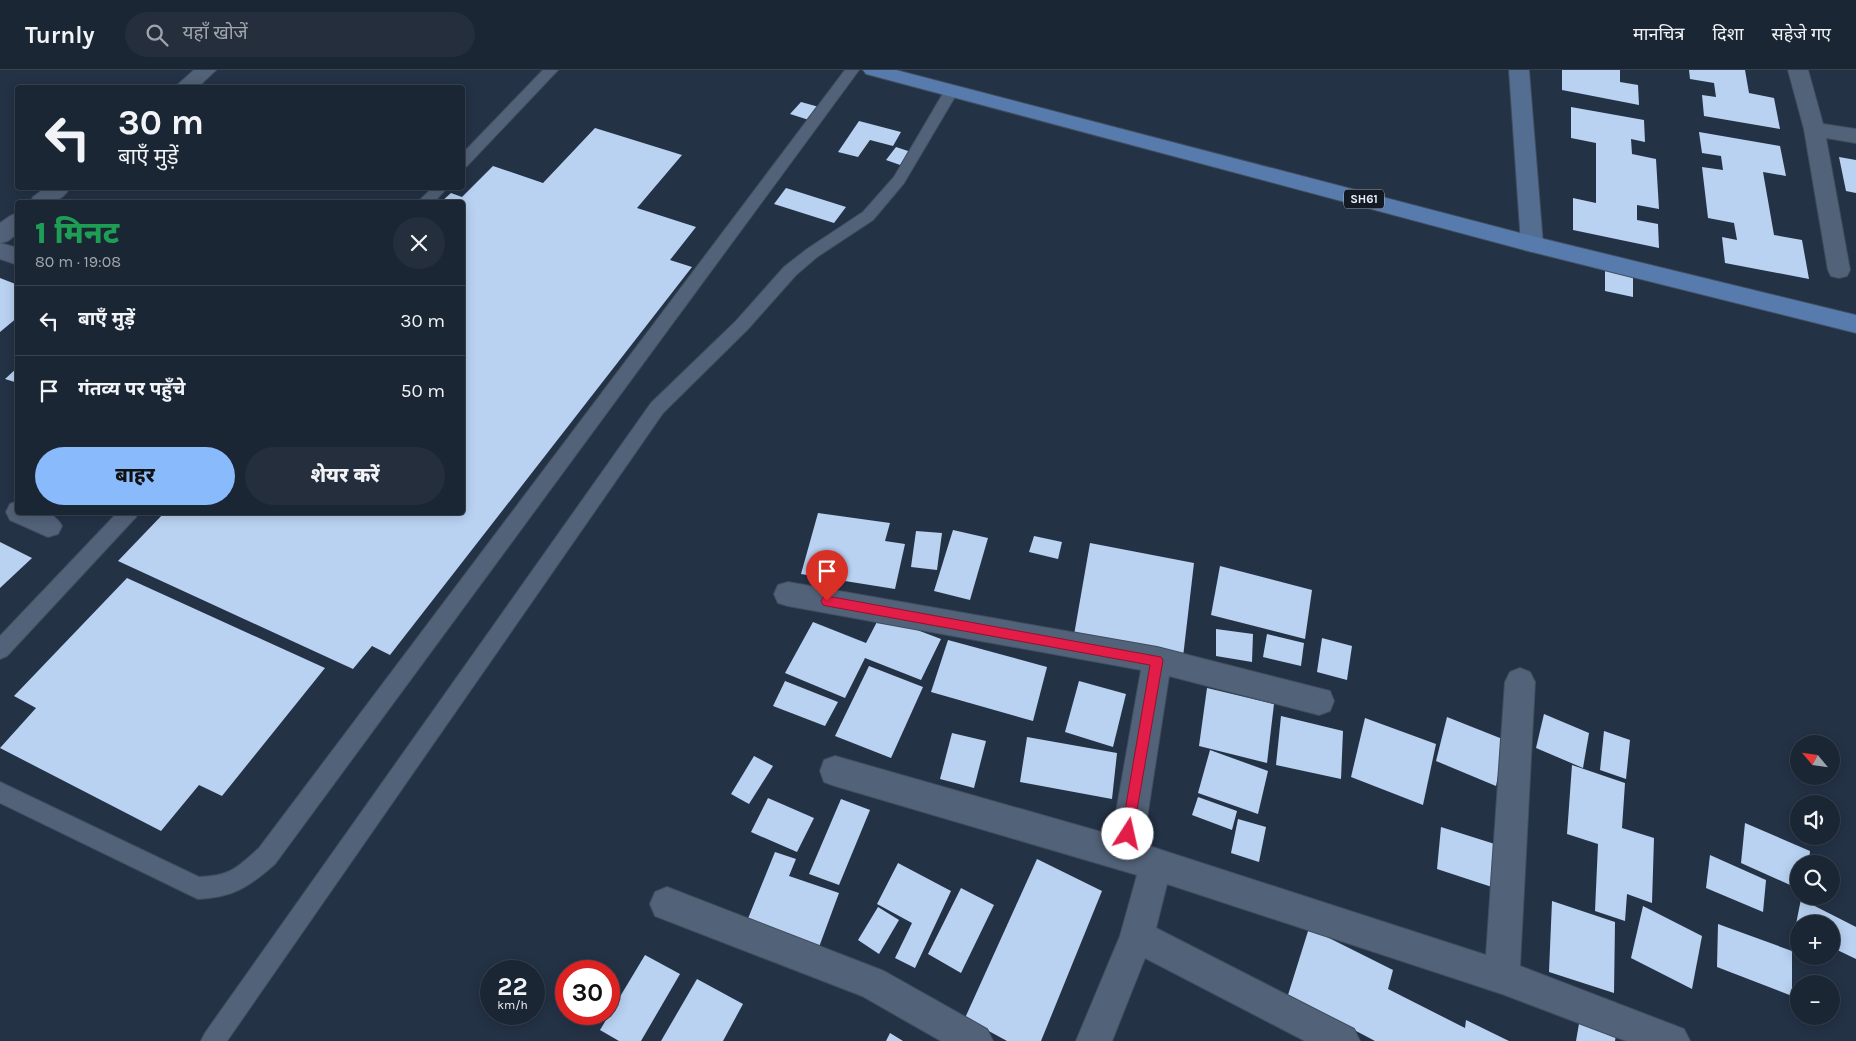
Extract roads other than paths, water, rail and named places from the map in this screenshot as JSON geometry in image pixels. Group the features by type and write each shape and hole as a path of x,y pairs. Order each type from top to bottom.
{"main road":[{"name":"SH61","path":"873,70 1532,244 1856,324"}],"street":[{"path":"188,85 206,70"},
{"path":"1519,70 1532,244"},
{"path":"1798,70 1814,129 1839,270"},
{"path":"1814,129 1856,136"},
{"path":"44,200 56,190"},
{"path":"0,235 15,223"},
{"path":"0,251 15,256"},
{"path":"0,504 15,511"},
{"path":"24,515 48,526"},
{"path":"788,594 1157,660 1319,701"},
{"path":"1124,854 1157,660"},
{"path":"1502,978 1520,682"},
{"path":"835,771 1156,864 1502,978 1672,1041"},
{"path":"1094,1041 1137,936 1156,864"},
{"path":"667,904 872,983 975,1041"},
{"path":"1137,936 1342,1041"}],"lane":[{"path":"465,161 551,70"},
{"path":"0,792 198,888 219,888 238,881 267,856 852,70"},
{"path":"213,1041 657,408 742,325 790,271 812,252 868,216 899,180 952,90"},
{"path":"427,200 438,190"},
{"path":"0,650 127,515"}]}
